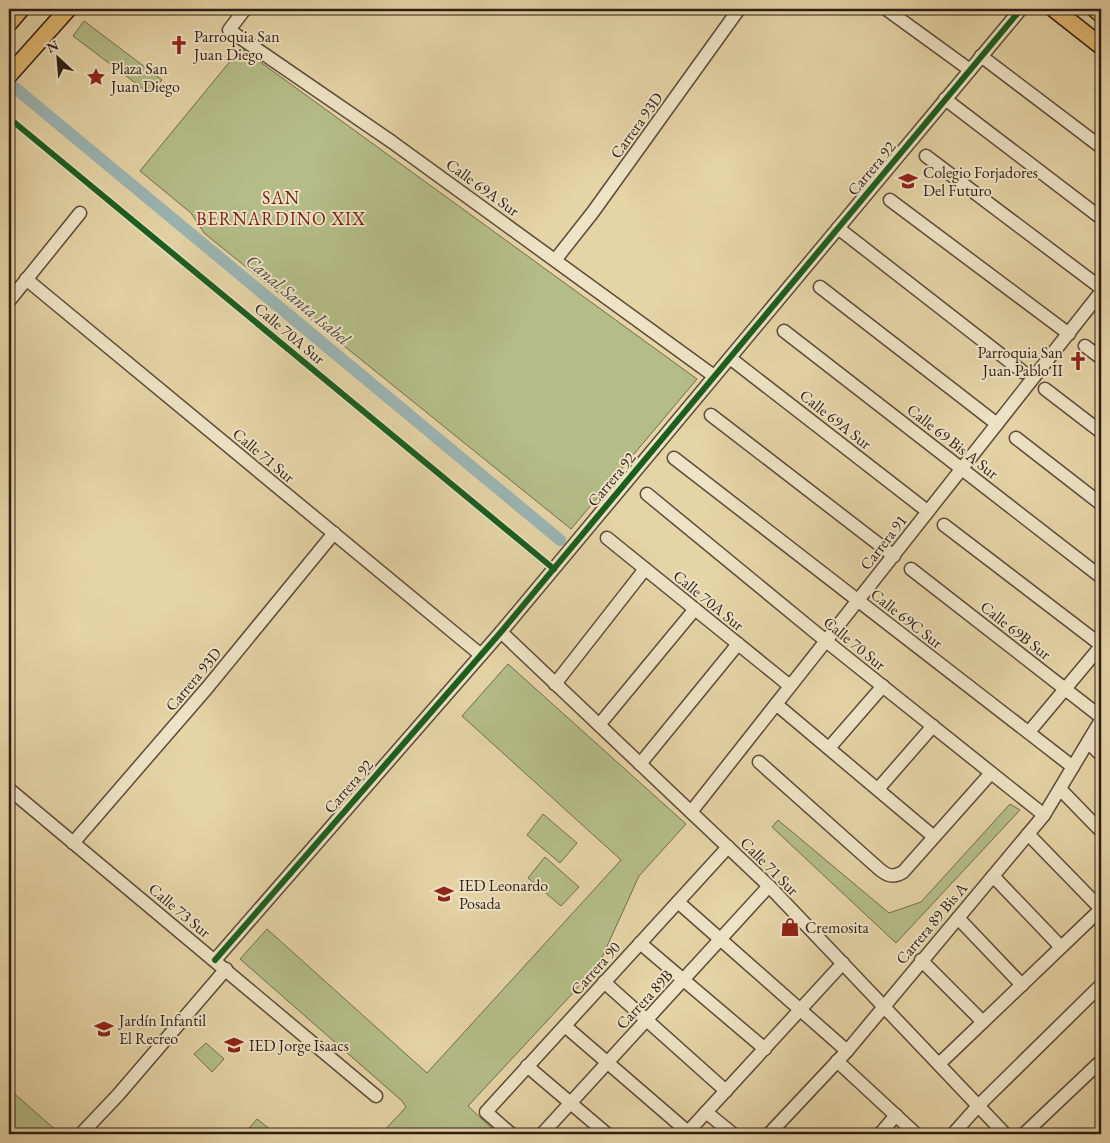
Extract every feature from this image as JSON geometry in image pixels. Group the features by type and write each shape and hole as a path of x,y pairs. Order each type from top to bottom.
{"main road":[{"path":"9,23 21,9"},
{"path":"9,75 68,9"},
{"path":"1054,9 1101,46"},
{"path":"1095,9 1101,14"}],"street":[{"name":"Calle 69A Sur","path":"245,9 229,30 392,142 556,259 714,376"},
{"name":"Carrera 93D","path":"556,259 593,212 739,9"},
{"path":"886,9 970,70"},
{"name":"Carrera 92","path":"215,960 501,632 1021,9"},
{"path":"981,56 1101,147"},
{"path":"946,99 1101,218"},
{"path":"926,156 1101,288"},
{"path":"890,200 1069,334"},
{"path":"9,301 80,213"},
{"path":"838,228 1023,372"},
{"name":"Calle 71 Sur","path":"26,279 481,655"},
{"path":"820,287 998,424"},
{"name":"Carrera 91","path":"691,812 1101,292"},
{"name":"Calle 69 Bis A Sur","path":"784,331 1101,577"},
{"path":"1085,346 1101,358"},
{"name":"Calle 69A Sur","path":"730,358 922,507"},
{"path":"1046,389 1101,432"},
{"path":"711,415 894,556"},
{"path":"1016,438 1101,504"},
{"name":"Calle 69C Sur","path":"674,458 1073,767"},
{"name":"Calle 70 Sur","path":"647,494 826,641 1044,815"},
{"path":"944,525 1101,646 1029,732"},
{"name":"Carrera 93D","path":"73,842 207,688 334,533"},
{"name":"Calle 70A Sur","path":"607,538 790,686"},
{"path":"556,684 645,569"},
{"name":"Calle 69B Sur","path":"911,569 1066,688 1101,718"},
{"path":"598,725 695,609"},
{"name":"Calle 71 Sur","path":"501,632 769,886 1005,1134"},
{"path":"640,764 738,644"},
{"path":"829,748 883,686"},
{"path":"776,704 934,837"},
{"name":"Carrera 89 Bis A","path":"769,1134 846,1051 1044,815 1101,718"},
{"path":"878,789 933,726"},
{"path":"1088,742 1101,755"},
{"path":"759,762 884,874 890,876 902,872 991,773"},
{"name":"Calle 73 Sur","path":"9,789 376,1096"},
{"path":"1060,789 1101,831"},
{"path":"939,1064 1101,909 1028,834"},
{"name":"Carrera 90","path":"512,1134 486,1112 728,847"},
{"path":"993,876 1061,947"},
{"name":"Carrera 89B","path":"542,1134 769,886"},
{"path":"678,902 846,1051"},
{"path":"958,918 1022,985"},
{"path":"640,943 765,1048"},
{"path":"922,960 983,1022"},
{"path":"565,1026 687,1133 843,963"},
{"path":"80,1134 118,1095 226,969"},
{"path":"604,982 726,1091"},
{"path":"953,1134 978,1106 1101,985"},
{"path":"837,1060 916,1134"},
{"path":"1024,1134 1101,1061"},
{"path":"528,1066 607,1134"},
{"path":"706,1112 733,1134"},
{"path":"880,1134 896,1115"}],"green space":[{"path":"84,21 162,80 150,94 73,36"},
{"path":"241,48 697,379 571,529 204,233 191,213 140,171"},
{"path":"508,664 686,824 639,876 598,966 468,1106 498,1134 381,1134 406,1107 402,1101 240,959 267,929 427,1073 621,860 462,716"},
{"path":"1010,804 1020,810 896,943 772,827 778,820 889,913 921,902"},
{"path":"543,814 577,843 560,863 527,835"},
{"path":"545,857 579,887 561,906 528,878"},
{"path":"206,1043 224,1059 212,1072 194,1054"},
{"path":"9,1089 58,1132 56,1134 9,1134"},
{"path":"257,1119 276,1134 244,1134"}],"waterway":[{"name":"Canal Santa Isabel","path":"14,87 560,540"}],"cycle path":[{"path":"215,960 501,632 1021,9"},
{"path":"9,118 554,569"}],"place":[{"name":"Parroquia San Juan Diego","path":"179,45"},
{"name":"Plaza San Juan Diego","path":"96,77"},
{"name":"Colegio Forjadores Del Futuro","path":"908,181"},
{"name":"Parroquia San Juan Pablo II","path":"1078,361"},
{"name":"IED Leonardo Posada","path":"444,894"},
{"name":"Cremosita","path":"790,927"},
{"name":"Jardín Infantil El Recreo","path":"104,1029"},
{"name":"IED Jorge Isaacs","path":"234,1045"}],"district":[{"name":"SAN BERNARDINO XIX","path":"281,208"}]}
